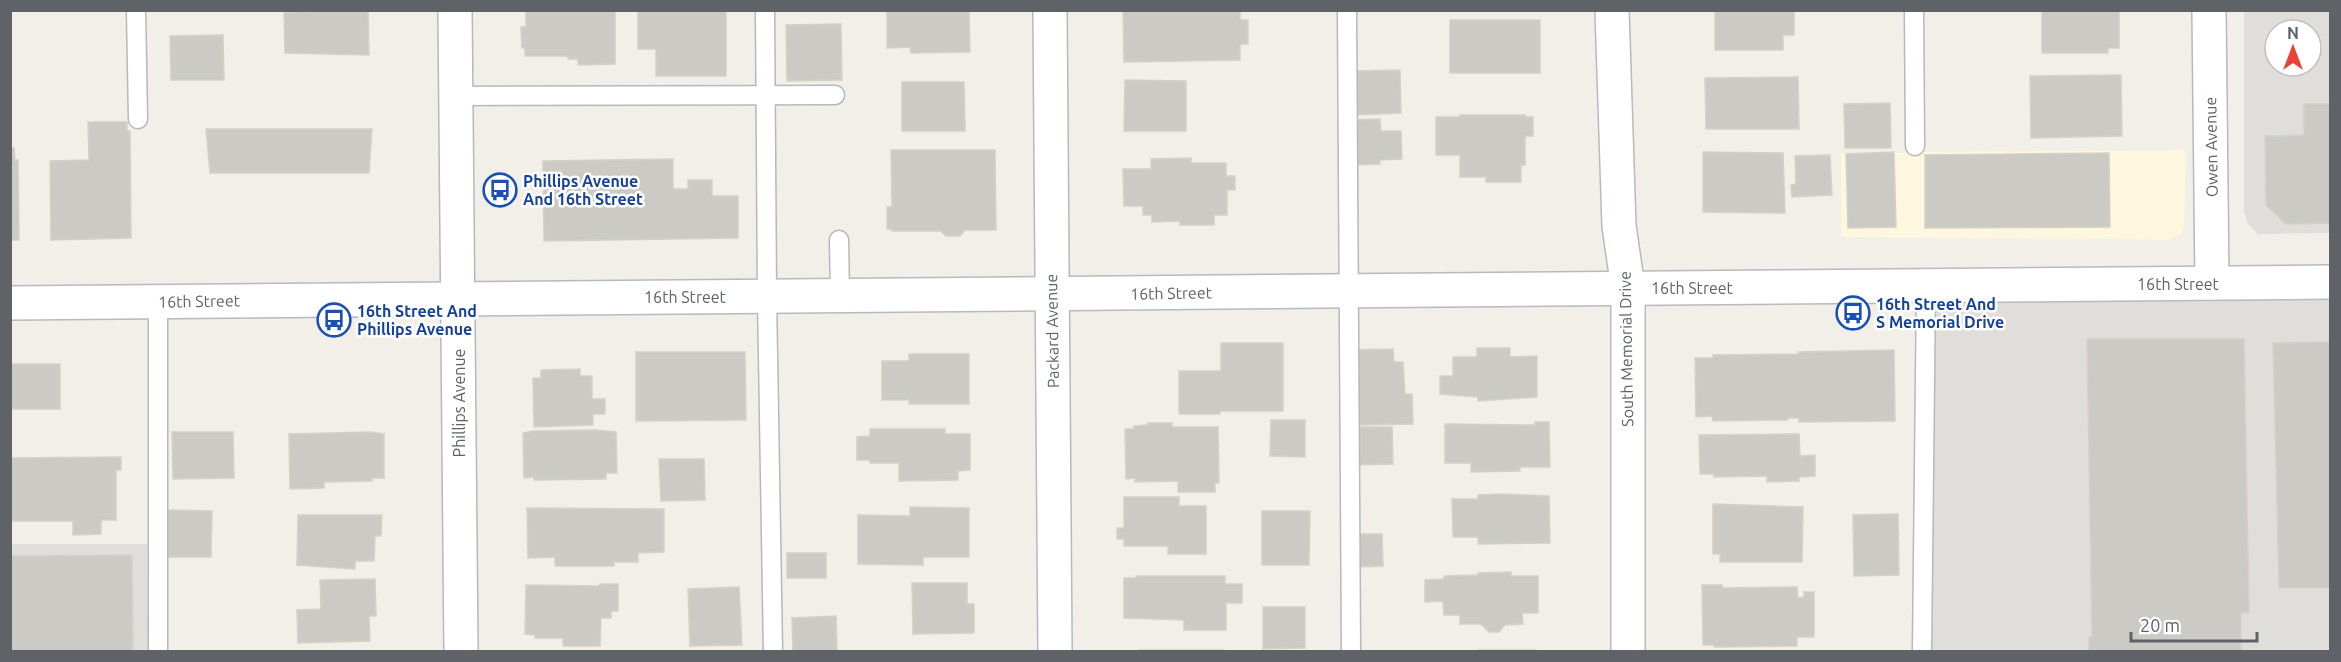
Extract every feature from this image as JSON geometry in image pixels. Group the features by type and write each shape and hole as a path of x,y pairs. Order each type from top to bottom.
{"street":[{"name":"Phillips Avenue","path":"455,10 461,651"},
{"name":"Packard Avenue","path":"1050,10 1055,651"},
{"name":"South Memorial Drive","path":"1612,10 1619,226 1628,288 1628,651"},
{"name":"Owen Avenue","path":"2209,10 2212,283"},
{"name":"16th Street","path":"10,303 2331,282"}],"lane":[{"path":"136,10 138,119"},
{"path":"765,10 773,651"},
{"path":"1347,10 1351,651"},
{"path":"1914,10 1915,146"},
{"path":"456,96 835,95"},
{"path":"839,240 840,295"},
{"path":"1922,651 1926,285"},
{"path":"158,302 158,651"}],"shaded area":[{"path":"2244,11 2330,11 2330,233 2258,234 2248,224 2244,211"},
{"path":"2186,150 2184,224 2181,234 2168,240 1841,237 1841,153"},
{"path":"2330,282 2330,651 1922,652 1926,285"},
{"path":"10,544 147,544 148,651 11,651"}],"building":[{"path":"368,10 369,55 285,53 284,12"},
{"path":"526,10 615,10 615,64 578,65 578,59 568,59 568,56 525,56 525,48 522,48 521,27 526,27"},
{"path":"638,10 726,10 726,76 656,76 656,49 638,49"},
{"path":"887,10 969,10 970,52 911,53 910,47 887,48"},
{"path":"1123,10 1240,10 1240,20 1248,20 1248,44 1240,44 1240,60 1124,62"},
{"path":"1715,10 1794,10 1794,35 1783,35 1783,50 1715,50"},
{"path":"2042,10 2119,10 2119,48 2108,48 2108,53 2042,53"},
{"path":"1450,20 1540,20 1540,73 1450,73"},
{"path":"841,24 842,80 787,81 786,25"},
{"path":"223,35 224,80 171,80 170,36"},
{"path":"1400,70 1401,113 1356,115 1355,71"},
{"path":"2121,75 2122,136 2031,138 2030,76"},
{"path":"1798,77 1799,129 1706,129 1705,78"},
{"path":"1125,80 1186,81 1186,131 1124,131"},
{"path":"902,82 964,82 965,131 902,131"},
{"path":"1890,103 1891,148 1845,148 1844,104"},
{"path":"2304,104 2330,104 2330,223 2286,224 2266,205 2265,136 2304,135"},
{"path":"1460,115 1533,117 1533,136 1525,136 1525,165 1521,165 1521,182 1486,182 1486,177 1460,177 1460,155 1436,155 1436,117 1460,117"},
{"path":"1380,119 1381,131 1401,131 1402,159 1380,160 1380,164 1350,165 1349,120"},
{"path":"88,122 127,122 127,131 130,131 131,238 51,240 50,161 89,160"},
{"path":"206,129 372,129 369,173 210,173"},
{"path":"10,148 14,148 15,160 18,160 19,240 10,240"},
{"path":"891,150 995,150 996,230 965,230 960,236 946,236 941,231 892,231 892,229 887,229 887,207 892,207"},
{"path":"1703,152 1783,153 1785,213 1703,212"},
{"path":"1894,152 1896,227 1848,228 1846,154"},
{"path":"2109,153 2110,227 1925,228 1925,155"},
{"path":"1830,155 1832,195 1792,197 1791,185 1796,184 1795,156"},
{"path":"1191,158 1191,163 1226,163 1226,176 1235,176 1235,190 1227,190 1227,215 1214,215 1214,225 1180,225 1180,221 1152,222 1152,215 1143,215 1143,206 1124,206 1123,169 1151,169 1151,159"},
{"path":"673,159 673,189 688,189 688,180 712,180 712,196 738,196 738,238 544,241 543,161"},
{"path":"2087,339 2244,339 2249,613 2241,613 2241,652 2089,652 2089,637 2092,637"},
{"path":"2330,342 2330,588 2279,588 2273,343"},
{"path":"1221,343 1283,343 1283,411 1220,411 1220,414 1179,414 1179,371 1221,371"},
{"path":"1477,348 1510,348 1510,357 1537,356 1537,397 1478,401 1478,397 1440,394 1440,376 1453,376 1453,357 1477,357"},
{"path":"1393,349 1394,362 1403,362 1405,394 1412,394 1413,424 1351,425 1350,350"},
{"path":"1894,350 1895,421 1799,422 1799,418 1788,418 1788,420 1713,421 1712,416 1696,417 1695,358 1713,358 1713,355"},
{"path":"636,352 745,352 746,420 636,421"},
{"path":"909,354 969,354 969,404 909,404 909,400 882,400 882,361 909,361"},
{"path":"10,364 60,364 60,409 10,409"},
{"path":"580,369 580,376 592,376 592,399 605,399 605,414 593,414 593,425 534,427 533,378 541,378 541,370"},
{"path":"1271,420 1305,420 1305,457 1270,456"},
{"path":"1535,422 1549,422 1550,467 1520,467 1520,471 1471,472 1471,463 1445,463 1445,424 1535,425"},
{"path":"1148,423 1172,423 1172,427 1218,427 1219,483 1215,483 1215,492 1178,492 1178,481 1135,482 1135,478 1126,479 1125,429 1134,429 1134,426 1148,425"},
{"path":"1355,427 1392,427 1393,464 1355,465"},
{"path":"870,429 945,429 945,434 970,434 970,470 958,471 958,480 899,481 899,463 870,463 870,460 857,460 857,437 870,436"},
{"path":"595,430 616,432 617,473 606,473 606,479 534,480 534,477 524,478 523,433"},
{"path":"172,432 233,432 234,478 173,479"},
{"path":"371,432 384,434 384,478 372,478 372,481 324,482 324,488 290,489 289,434"},
{"path":"1799,434 1800,456 1815,455 1815,476 1799,477 1799,481 1767,482 1767,476 1714,477 1714,474 1700,474 1699,435"},
{"path":"121,457 121,470 116,470 116,520 101,520 101,534 73,535 73,521 10,521 10,458"},
{"path":"659,459 704,459 705,500 661,501"},
{"path":"1478,495 1549,496 1550,543 1478,544 1478,537 1453,537 1452,499 1478,499"},
{"path":"1124,497 1179,497 1179,506 1206,506 1206,554 1168,554 1168,546 1124,546 1124,539 1117,539 1117,528 1124,528"},
{"path":"1713,504 1803,507 1802,562 1720,562 1720,554 1713,554"},
{"path":"910,507 969,508 969,557 923,557 923,565 858,564 858,515 910,516"},
{"path":"527,508 664,509 664,552 638,553 638,562 614,562 614,566 555,566 555,557 528,558"},
{"path":"166,510 212,511 211,557 165,557"},
{"path":"1262,511 1310,511 1309,565 1262,565"},
{"path":"1898,514 1899,575 1854,576 1853,515"},
{"path":"298,515 382,515 381,536 375,536 374,561 355,561 355,569 297,565"},
{"path":"1355,534 1382,534 1383,566 1355,567"},
{"path":"787,553 826,553 826,578 787,578"},
{"path":"132,555 133,652 10,652 10,556"},
{"path":"1511,572 1511,576 1538,576 1538,613 1522,613 1523,624 1505,625 1499,632 1489,632 1481,624 1460,624 1460,615 1444,615 1443,601 1425,602 1425,580 1444,579 1444,576"},
{"path":"1136,576 1225,576 1225,584 1242,584 1242,603 1226,603 1226,630 1184,630 1184,620 1124,618 1124,578 1136,578"},
{"path":"375,579 376,616 369,616 370,641 298,643 297,610 321,609 320,580"},
{"path":"912,583 967,583 967,604 974,604 974,633 913,634"},
{"path":"600,584 618,584 618,611 611,611 611,618 601,618 600,646 563,646 563,638 535,638 535,635 525,634 526,585 599,586"},
{"path":"1702,585 1722,585 1722,588 1797,587 1798,598 1804,597 1804,592 1814,592 1814,637 1797,637 1797,646 1714,647 1714,645 1703,645"},
{"path":"739,587 742,645 690,646 688,589"},
{"path":"1263,607 1305,607 1305,648 1263,649"},
{"path":"836,616 837,652 793,652 792,618"},
{"path":"1139,650 1224,650 1224,652 1139,652"},
{"path":"1478,650 1536,650 1536,652 1478,652"}],"place":[{"name":"Phillips Avenue And 16th Street","path":"500,190"},
{"name":"16th Street And S Memorial Drive","path":"1853,313"},
{"name":"16th Street And Phillips Avenue","path":"334,320"}]}
